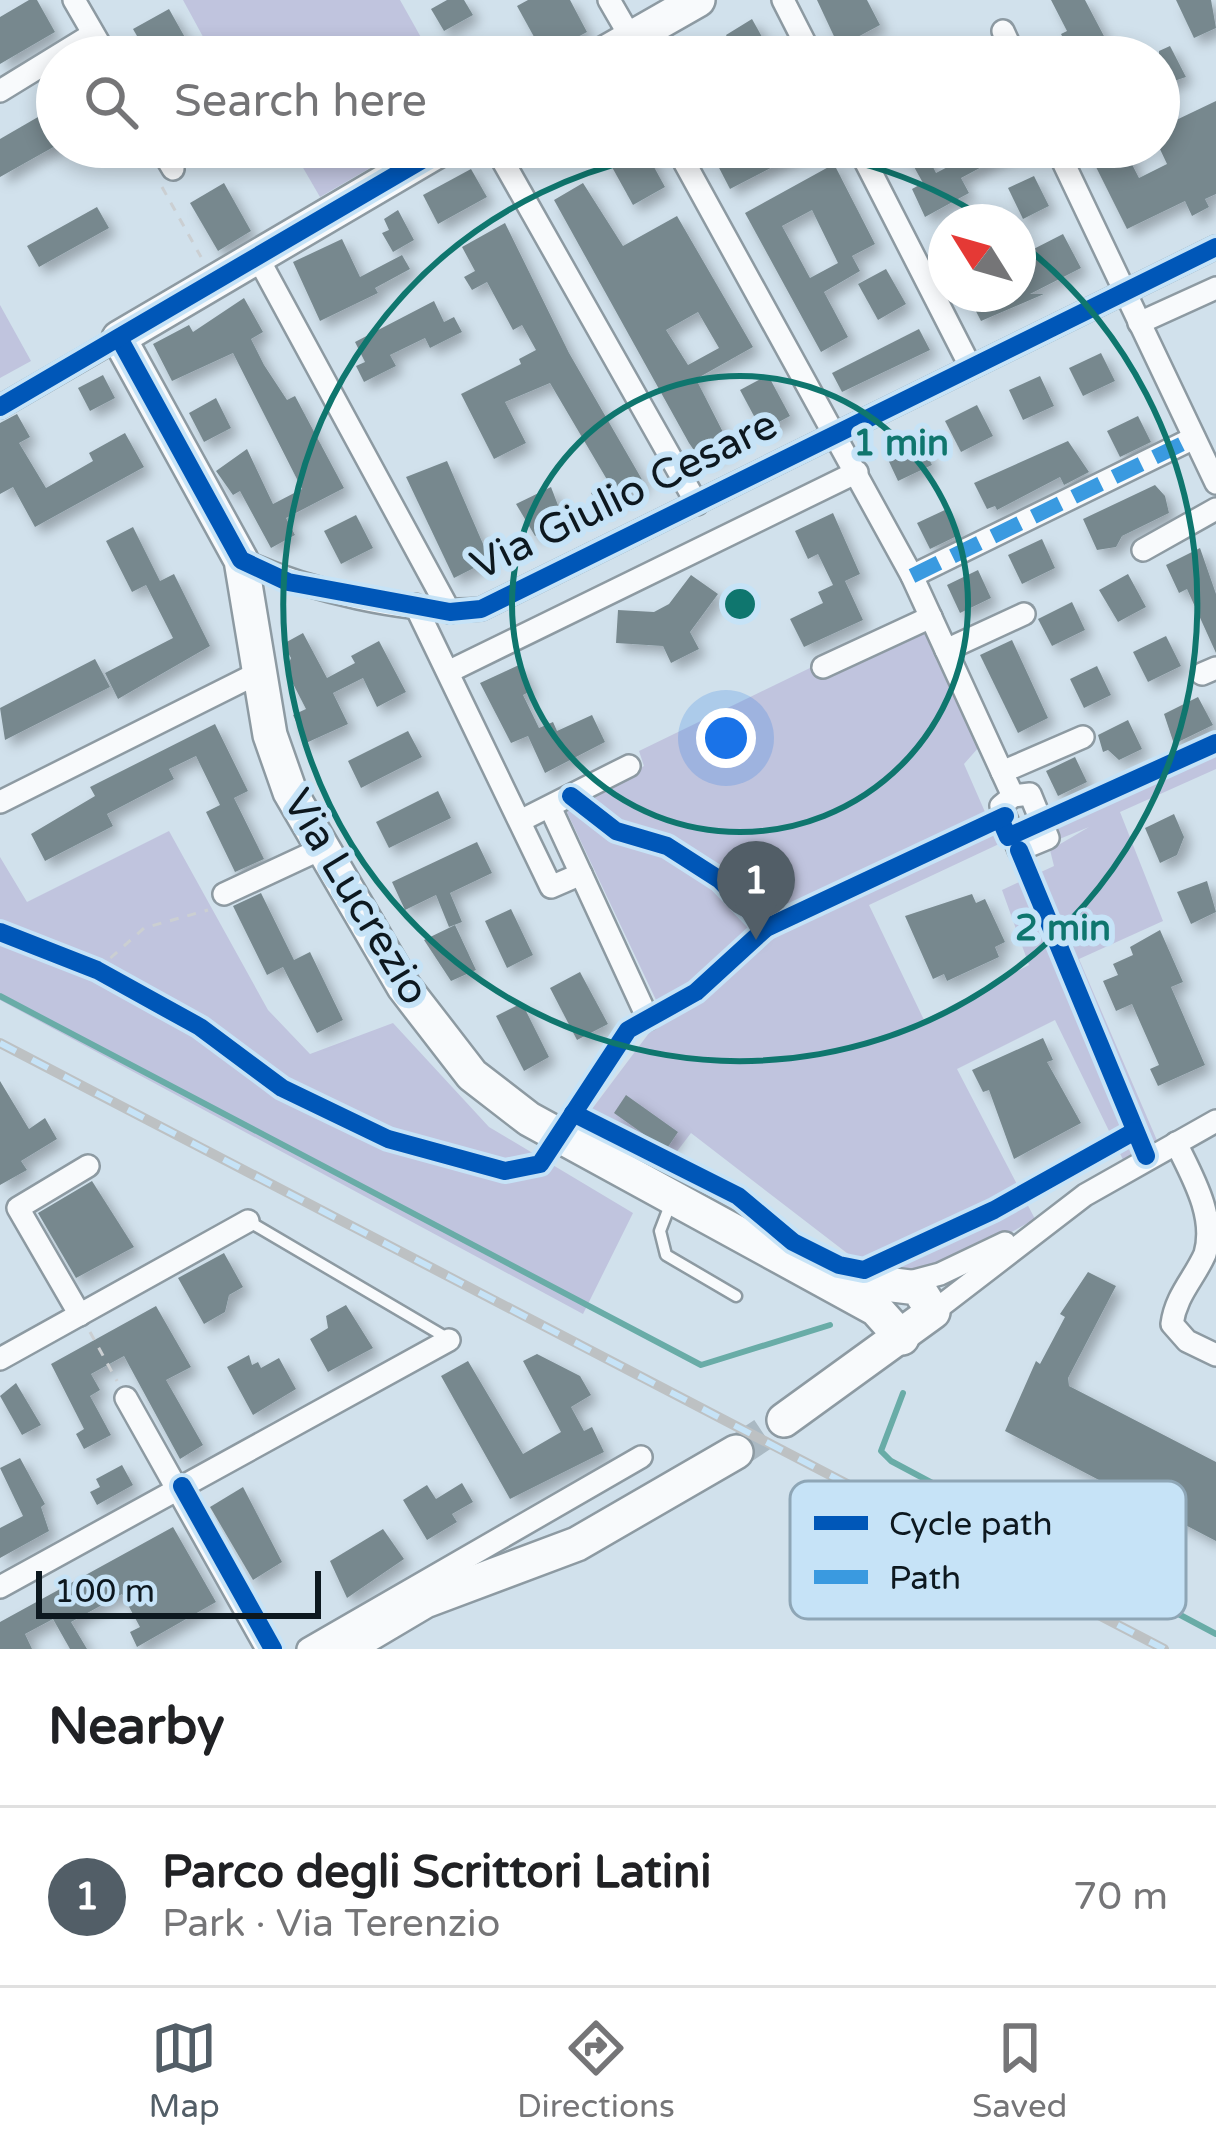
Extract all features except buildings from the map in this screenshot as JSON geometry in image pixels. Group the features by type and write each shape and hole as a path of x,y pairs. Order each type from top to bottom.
{"street":[{"path":"74,0 93,34 90,36"},
{"path":"609,0 616,36"},
{"path":"640,36 698,0"},
{"path":"783,0 801,36"},
{"path":"1003,31 1005,36"},
{"path":"0,91 36,69"},
{"path":"165,168 167,178"},
{"path":"0,407 243,258 406,168"},
{"path":"507,168 697,504"},
{"path":"688,168 912,576 1013,796"},
{"path":"869,168 970,366"},
{"path":"1066,168 1214,472"},
{"name":"Via Giulio Cesare","path":"241,560 288,582 450,612 481,609 834,431 1216,247"},
{"path":"243,258 450,612"},
{"path":"1139,323 1216,288"},
{"name":"Via Lucrezio","path":"118,338 241,560 270,735 290,792 404,987 472,1076 530,1119 819,1274 876,1309 902,1338"},
{"path":"912,576 1194,438"},
{"name":"Via Giulio Cesare","path":"448,672 857,472"},
{"path":"1143,550 1216,509"},
{"path":"415,605 551,887 581,874"},
{"path":"946,650 1024,614"},
{"path":"823,667 931,617"},
{"path":"0,802 258,673"},
{"path":"1002,772 1083,737"},
{"path":"520,821 629,766"},
{"path":"550,807 648,1019"},
{"path":"224,894 322,848"},
{"path":"784,1420 902,1338 1038,1227 1146,1156 1216,1120"},
{"path":"1176,1143 1213,1217 1208,1250 1175,1304 1172,1324 1187,1341 1216,1354"},
{"path":"80,1315 19,1208 88,1166"},
{"path":"0,1359 248,1221"},
{"name":"Via Lucrezio","path":"888,1287 940,1274 1038,1227"},
{"name":"Via Lucrezio","path":"819,1274 918,1288 933,1312"},
{"path":"0,1587 449,1340"},
{"path":"126,1398 267,1649"},
{"path":"344,1649 394,1616 544,1559 736,1452"},
{"path":"308,1649 641,1457"},
{"path":"534,1518 544,1559"},
{"path":"367,1649 394,1616"}],"lane":[{"path":"673,1196 660,1231 666,1255 736,1296"},
{"path":"248,1221 449,1340"}],"path":[{"path":"167,178 208,269"},
{"path":"188,281 243,258"},
{"path":"97,970 144,928 206,913 224,894"},
{"path":"78,961 117,981"},
{"path":"80,1315 126,1398"}],"shaded area":[{"path":"183,0 400,0 420,36 203,36"},
{"path":"303,168 370,168 320,197"},
{"path":"0,305 31,361 0,378"},
{"path":"927,626 979,747 964,764 999,844 869,905 924,1020 1029,965 1002,890 1054,866 1050,850 1089,827 1052,842 1044,816 1216,737 1216,769 1120,812 1163,921 1079,959 1162,1152 1128,1170 1055,1020 957,1069 1035,1219 967,1257 882,1280 691,1133 672,1158 592,1109 652,1029 665,1019 565,808 644,766 639,751 812,667 819,677"},
{"path":"169,831 268,1010 310,1054 393,1023 489,1127 633,1213 583,1314 0,1000 0,857 27,902"}],"waterway":[{"path":"0,996 701,1365 830,1325"},
{"path":"903,1393 881,1451 929,1481"},
{"path":"1186,1618 1216,1634"}],"tunnel":[{"path":"736,1452 784,1420"}],"railway":[{"path":"0,1043 841,1481"},
{"path":"1106,1619 1164,1649"}],"marked path":[{"path":"912,576 1194,438"}],"cycle path":[{"path":"0,407 408,168"},
{"path":"119,338 241,560 288,582 450,612 481,609 1216,247"},
{"path":"1001,821 1008,837 1216,743"},
{"path":"571,796 616,831 667,846 720,880 766,928"},
{"path":"0,932 97,970 200,1027 282,1088 388,1139 505,1171 540,1164 628,1030 696,992 766,928 1005,816"},
{"path":"1019,850 1146,1156"},
{"path":"573,1113 738,1196 793,1242 839,1265 864,1270 994,1210 1135,1131"},
{"path":"182,1486 273,1649"}],"place":[{"name":"Parco degli Scrittori Latini","path":"756,940"}]}
